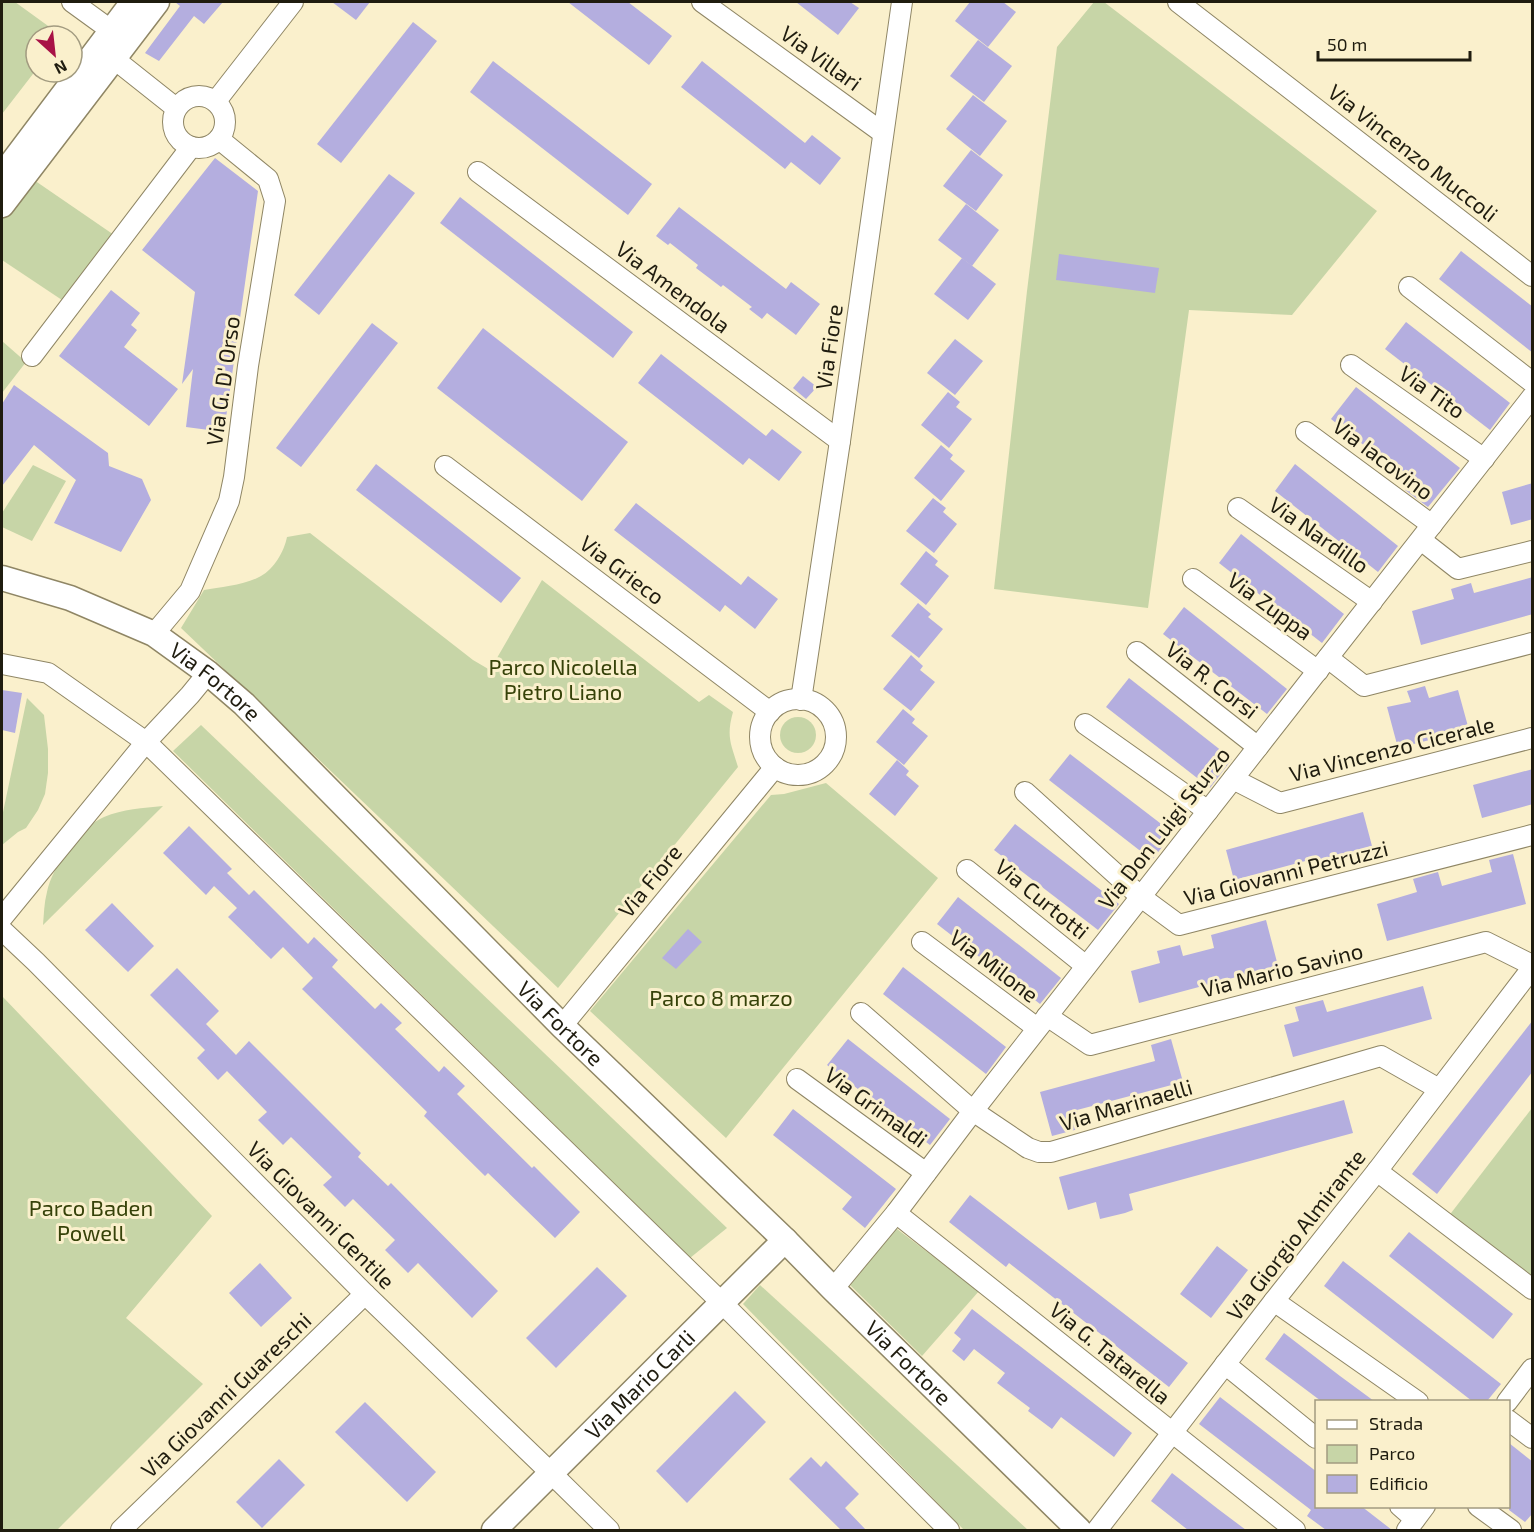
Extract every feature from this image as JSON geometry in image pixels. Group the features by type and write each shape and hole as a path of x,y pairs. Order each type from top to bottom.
{"street":[{"path":"72,2 116,43 176,108"},
{"path":"216,101 292,2"},
{"name":"Via Villari","path":"702,2 883,133"},
{"name":"Via Fiore","path":"801,700 902,2"},
{"name":"Via Vincenzo Muccoli","path":"1178,2 1533,276"},
{"path":"2,206 141,4"},
{"path":"2,176 116,43"},
{"path":"191,96 207,96 216,101 222,108 225,120 219,139 200,148 183,143 172,128 172,117 182,100 191,96"},
{"name":"Via G. D' Orso","path":"154,634 190,591 229,501 275,201 268,179 219,139"},
{"path":"32,356 191,147"},
{"name":"Via Amendola","path":"478,172 840,441"},
{"path":"1408,287 1533,382"},
{"name":"Via Tito","path":"1351,365 1484,459"},
{"name":"Via Don Luigi Sturzo","path":"833,1289 896,1214 972,1111 1533,397"},
{"name":"Via Iacovino","path":"1306,432 1426,532 1458,569 1533,550"},
{"name":"Via Grieco","path":"445,466 770,712"},
{"name":"Via Nardillo","path":"1238,508 1372,602"},
{"name":"Via Fortore","path":"2,578 70,598 154,634 208,673 244,704 562,1026 785,1240 1079,1530"},
{"name":"Via Zuppa","path":"1193,579 1323,664 1364,686 1533,643"},
{"name":"Via R. Corsi","path":"1137,652 1258,747"},
{"path":"2,664 48,673 146,742 721,1302 949,1530"},
{"path":"2,918 146,742 208,673"},
{"path":"790,700 801,700 814,703 825,710 836,732 836,745 831,757 823,766 812,773 799,776 787,774 767,759 760,737 770,712 790,700"},
{"path":"1085,724 1208,811"},
{"name":"Via Vincenzo Cicerale","path":"1233,779 1280,803 1533,738"},
{"name":"Via Fiore","path":"562,1026 775,767"},
{"name":"Via Giovanni Petruzzi","path":"1024,792 1141,897 1179,926 1533,835"},
{"name":"Via Curtotti","path":"967,870 1086,966"},
{"name":"Via Giovanni Gentile","path":"2,930 365,1294 609,1530"},
{"name":"Via Milone","path":"922,942 1042,1022"},
{"name":"Via Mario Savino","path":"1042,1022 1090,1045 1486,942 1533,966"},
{"name":"Via Giorgio Almirante","path":"1097,1530 1274,1300 1377,1171 1533,966"},
{"name":"Via Marinaelli","path":"861,1013 972,1111 1028,1148 1040,1152 1051,1152 1381,1056 1439,1089"},
{"name":"Via Grimaldi","path":"797,1079 926,1173"},
{"path":"1377,1171 1533,1289"},
{"name":"Via G. Tatarella","path":"896,1214 1295,1530"},
{"name":"Via Mario Carli","path":"494,1530 785,1240"},
{"name":"Via Giovanni Guareschi","path":"121,1530 365,1294"},
{"path":"1274,1300 1417,1400"},
{"path":"1226,1364 1315,1436"},
{"path":"1508,1400 1533,1369"},
{"path":"1510,1421 1533,1438"},
{"path":"1402,1508 1416,1519"},
{"path":"1481,1508 1510,1530"}],"green space":[{"path":"2,2 15,2 45,24 24,24 25,84 2,114"},
{"path":"1094,2 1104,2 1377,211 1292,315 1189,310 1148,608 994,589 1057,47"},
{"path":"31,178 117,237 68,304 2,260 2,216"},
{"path":"2,341 26,362 2,393"},
{"path":"33,465 66,481 32,541 2,527 2,513"},
{"name":"Parco Nicolella Pietro Liano","path":"310,533 473,660 490,670 542,580 699,702 709,695 733,712 731,746 738,767 558,988 181,628 204,590 241,584 261,576 278,560 287,537"},
{"path":"27,698 44,715 48,749 45,794 26,828 2,845 2,817"},
{"path":"798,717 811,722 816,735 811,748 798,753 785,748 780,735 785,722"},
{"path":"201,725 727,1228 690,1258 173,751"},
{"name":"Parco 8 marzo","path":"826,783 938,878 726,1138 590,1011 771,795"},
{"path":"163,806 43,925 50,882 68,849 86,829 111,814"},
{"name":"Parco Baden Powell","path":"2,996 212,1216 126,1318 203,1384 57,1530 2,1530"},
{"path":"1532,1108 1532,1281 1448,1217"},
{"path":"893,1226 979,1291 922,1356 846,1281"},
{"path":"760,1285 1028,1530 964,1530 743,1304"}],"building":[{"path":"175,2 223,2 204,24 194,16 159,61 145,53 180,6"},
{"path":"332,2 370,2 356,20"},
{"path":"568,2 628,2 672,36 649,65"},
{"path":"796,2 850,2 859,8 838,35"},
{"path":"970,2 1003,2 1016,12 988,47 955,21"},
{"path":"413,22 437,41 341,163 317,144"},
{"path":"978,40 1012,66 984,102 950,76"},
{"path":"493,61 652,184 628,215 470,92"},
{"path":"702,61 805,143 812,135 841,158 820,185 791,162 785,169 681,87"},
{"path":"973,95 1007,121 980,156 946,129"},
{"path":"971,150 1003,175 976,211 943,186"},
{"path":"215,158 258,191 224,432 186,427 193,369 182,384 195,292 142,250"},
{"path":"389,174 415,193 319,315 294,295"},
{"path":"460,197 633,332 613,358 440,223"},
{"path":"966,204 999,230 972,266 938,240"},
{"path":"679,207 786,289 791,282 820,304 796,335 767,313 762,319 749,309 752,307 696,268 698,265 670,243 668,245 656,236"},
{"path":"1461,251 1533,307 1533,353 1439,279"},
{"path":"1059,254 1159,268 1155,293 1056,280"},
{"path":"962,258 996,284 968,320 934,294"},
{"path":"111,290 140,313 131,325 137,330 124,347 178,389 149,426 59,356"},
{"path":"1406,322 1510,403 1490,430 1385,349"},
{"path":"372,323 398,343 301,467 276,448"},
{"path":"483,328 628,442 582,501 437,388"},
{"path":"955,339 983,361 955,395 927,373"},
{"path":"661,354 766,436 772,429 802,452 779,481 749,458 743,465 638,383"},
{"path":"803,376 817,387 806,399 793,388"},
{"path":"14,385 108,453 109,466 142,479 151,500 121,552 54,523 76,480 34,445 2,486 2,404"},
{"path":"1356,387 1460,468 1428,507 1405,490 1410,482 1331,419"},
{"path":"948,392 960,402 956,407 972,419 949,448 921,425"},
{"path":"941,445 953,455 950,459 965,471 941,501 914,478"},
{"path":"376,464 521,578 501,603 356,490"},
{"path":"1295,464 1398,546 1378,572 1275,491"},
{"path":"1533,483 1533,519 1511,525 1502,492"},
{"path":"933,498 946,508 943,512 957,524 934,553 906,531"},
{"path":"636,503 741,585 748,576 778,599 755,629 725,605 720,612 614,530"},
{"path":"1241,534 1344,614 1322,643 1219,563"},
{"path":"926,551 938,561 935,565 949,576 926,605 900,584"},
{"path":"1533,577 1533,614 1421,645 1412,611 1454,599 1451,589 1471,583 1474,593"},
{"path":"918,603 931,614 928,617 943,629 919,658 891,636"},
{"path":"1184,607 1287,689 1267,714 1163,634"},
{"path":"911,655 923,666 920,670 935,682 911,711 883,689"},
{"path":"1129,678 1232,759 1210,788 1106,707"},
{"path":"1425,686 1429,698 1458,690 1469,730 1398,748 1387,707 1411,702 1407,691"},
{"path":"2,690 22,693 15,733 2,730"},
{"path":"903,709 915,719 912,723 928,736 904,765 876,742"},
{"path":"1070,754 1173,833 1152,860 1049,780"},
{"path":"897,760 909,771 906,775 919,786 895,816 869,794"},
{"path":"1533,769 1533,804 1482,818 1473,785"},
{"path":"1363,812 1372,846 1310,864 1309,860 1234,880 1226,850"},
{"path":"1015,824 1119,904 1098,930 994,850"},
{"path":"189,826 232,869 227,873 249,895 254,890 308,944 314,937 338,960 332,967 375,1009 381,1003 402,1023 395,1029 439,1072 444,1066 465,1086 457,1094 580,1212 555,1238 488,1173 485,1176 424,1116 427,1112 302,989 313,978 283,947 271,959 228,917 237,908 214,886 206,895 163,853"},
{"path":"1513,854 1526,904 1387,941 1377,904 1417,892 1413,879 1438,872 1442,886 1492,872 1489,860"},
{"path":"958,897 1061,978 1040,1004 937,924"},
{"path":"112,903 154,946 128,972 85,930"},
{"path":"1266,920 1278,966 1139,1003 1131,971 1160,963 1157,951 1180,945 1183,956 1214,948 1211,935"},
{"path":"688,929 702,942 676,969 662,958"},
{"path":"903,967 1006,1047 986,1074 883,994"},
{"path":"177,968 219,1011 206,1024 236,1055 249,1041 361,1153 358,1157 388,1186 391,1183 498,1291 472,1318 418,1263 408,1273 385,1250 395,1240 353,1199 345,1207 323,1185 332,1177 291,1137 283,1145 258,1120 267,1112 227,1071 218,1080 197,1058 205,1050 150,995"},
{"path":"1423,986 1432,1019 1293,1057 1284,1025 1299,1021 1295,1007 1323,1000 1327,1012"},
{"path":"1533,1020 1533,1071 1437,1194 1412,1174"},
{"path":"848,1039 950,1119 930,1145 827,1065"},
{"path":"1171,1039 1183,1082 1077,1110 1082,1128 1052,1136 1040,1092 1155,1061 1151,1045"},
{"path":"1344,1100 1353,1133 1129,1194 1133,1210 1125,1213 1100,1219 1096,1202 1068,1210 1059,1177"},
{"path":"793,1109 896,1189 865,1228 842,1209 852,1197 773,1135"},
{"path":"970,1195 1188,1363 1169,1387 1009,1263 1006,1267 949,1222"},
{"path":"1409,1232 1513,1314 1493,1339 1389,1256"},
{"path":"1217,1246 1248,1270 1211,1318 1180,1294"},
{"path":"1343,1261 1501,1384 1488,1400 1471,1400 1324,1286"},
{"path":"260,1263 292,1298 261,1327 229,1293"},
{"path":"597,1267 627,1296 556,1368 526,1338"},
{"path":"972,1309 1132,1433 1114,1457 1061,1417 1052,1429 1028,1411 1030,1408 997,1383 1005,1373 974,1349 964,1361 952,1351 961,1339 954,1333"},
{"path":"1284,1333 1373,1400 1320,1400 1265,1359"},
{"path":"735,1391 766,1422 687,1503 656,1471"},
{"path":"1220,1397 1315,1470 1315,1508 1364,1508 1392,1530 1326,1530 1307,1516 1311,1510 1199,1424"},
{"path":"365,1402 436,1472 407,1502 335,1432"},
{"path":"1510,1444 1533,1462 1533,1513 1525,1522 1509,1510"},
{"path":"811,1457 821,1467 826,1461 859,1494 845,1508 866,1530 841,1530 789,1479"},
{"path":"279,1459 305,1485 262,1528 236,1502"},
{"path":"1172,1473 1246,1530 1188,1530 1151,1501"}]}
